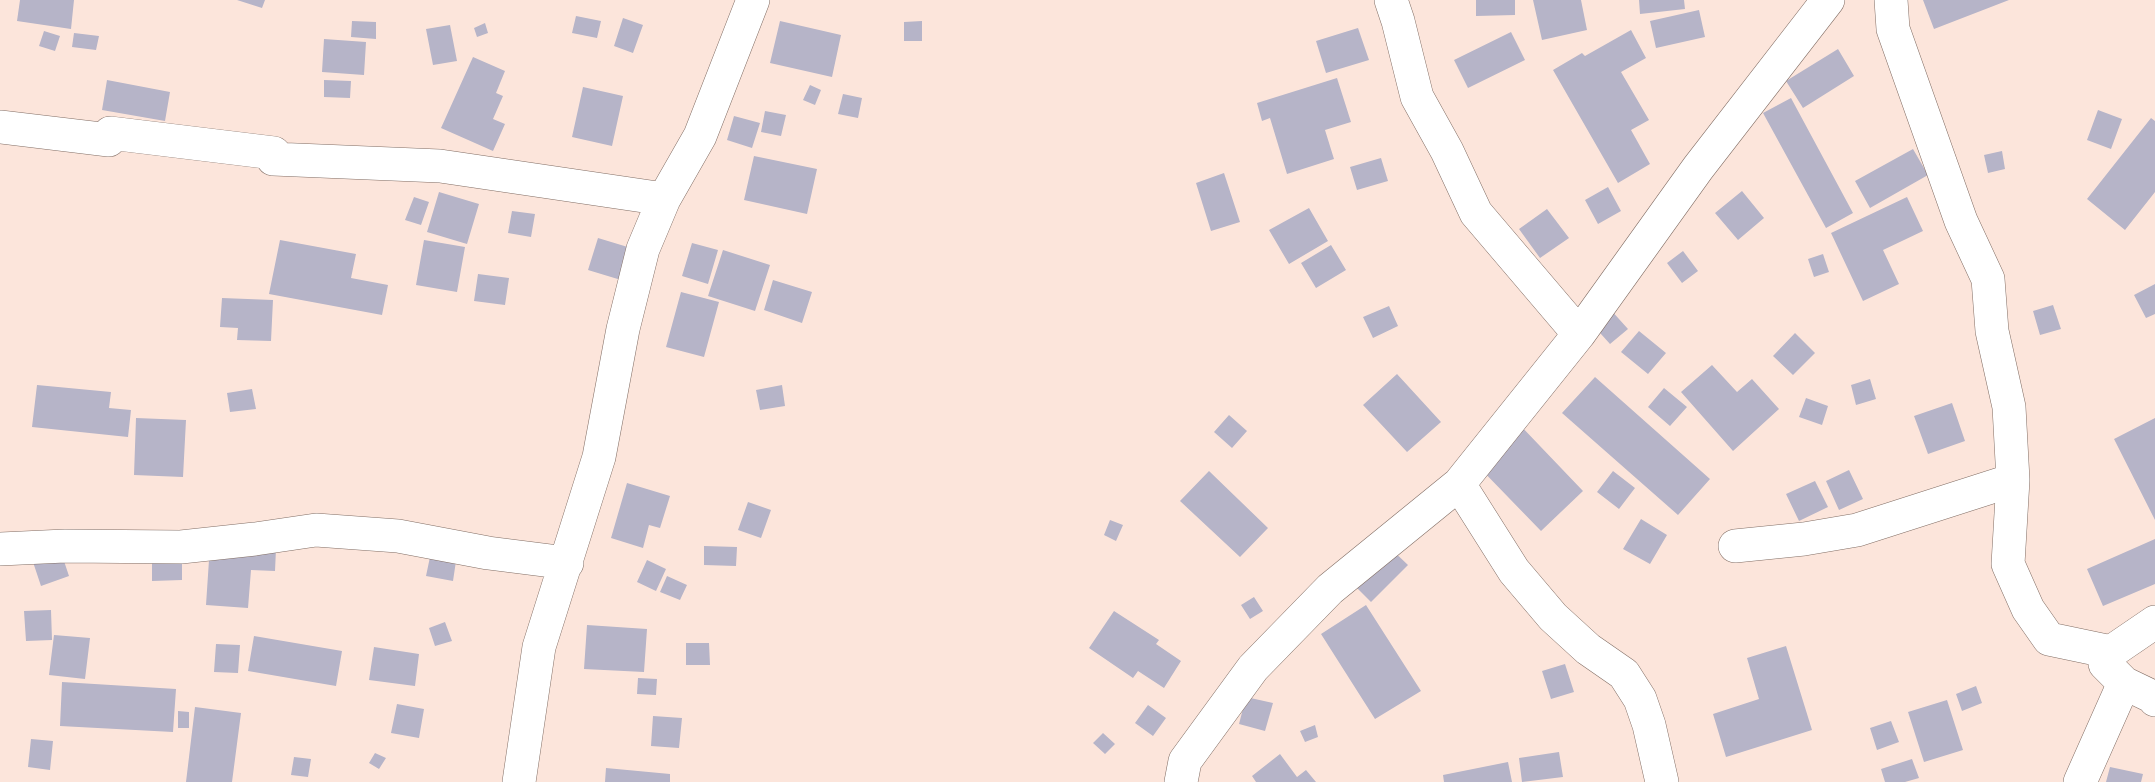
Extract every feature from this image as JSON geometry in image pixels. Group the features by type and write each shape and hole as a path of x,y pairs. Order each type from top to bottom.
{"street":[{"path":"519,782 539,647 599,457 623,329 643,249 664,199 700,136 753,0"},
{"path":"1391,0 1417,97 1447,151 1476,213 1579,334"},
{"path":"1181,782 1185,761 1253,668 1330,589 1458,484 1579,334 1691,177 1828,0"},
{"path":"1891,0 1893,29 1961,221 1988,279 1992,331 2009,407 2013,480 2008,564 2028,609 2049,639 2111,652"},
{"path":"0,127 109,140 110,134 121,135 274,153 273,159 440,166 664,199"},
{"path":"1735,546 1804,539 1857,530 2013,480"},
{"path":"1458,484 1514,571 1553,617 1588,649 1624,674 1640,699 1662,782"},
{"path":"0,549 65,546 181,547 316,530 398,536 488,553 567,563"},
{"path":"2155,622 2111,652 2105,664 2124,683 2155,700"},
{"path":"2080,782 2124,683"}],"building":[{"path":"20,0 74,0 71,29 17,21"},
{"path":"237,0 265,0 262,8"},
{"path":"1476,0 1515,0 1515,15 1476,16"},
{"path":"1533,0 1581,0 1587,30 1542,40"},
{"path":"1639,0 1684,0 1685,9 1640,14"},
{"path":"1923,0 2009,0 1934,29"},
{"path":"1699,10 1705,37 1656,48 1650,21"},
{"path":"576,16 601,21 597,38 572,33"},
{"path":"623,18 643,25 633,53 614,46"},
{"path":"352,21 376,22 376,39 351,37"},
{"path":"780,21 841,35 832,77 770,63"},
{"path":"922,21 922,41 904,41 904,22"},
{"path":"485,23 488,33 477,37 474,28"},
{"path":"450,25 457,61 433,65 426,29"},
{"path":"1358,28 1369,60 1326,73 1316,41"},
{"path":"1631,30 1646,58 1621,72 1649,120 1631,130 1650,164 1618,183 1553,70 1582,53 1585,56"},
{"path":"44,31 60,36 55,51 39,46"},
{"path":"1511,32 1525,60 1468,88 1454,60"},
{"path":"74,33 99,36 96,50 72,47"},
{"path":"324,39 366,42 364,75 322,72"},
{"path":"1838,49 1854,76 1803,108 1786,81"},
{"path":"473,57 505,71 496,93 503,96 493,119 505,124 493,151 441,128"},
{"path":"1337,78 1351,122 1325,130 1334,159 1287,174 1270,118 1262,121 1257,103"},
{"path":"107,80 170,92 165,121 102,110"},
{"path":"324,80 351,81 350,98 324,97"},
{"path":"810,85 821,90 815,105 803,100"},
{"path":"583,87 623,96 612,146 572,137"},
{"path":"843,94 862,98 858,118 838,114"},
{"path":"1791,98 1853,213 1826,228 1763,113"},
{"path":"2098,110 2122,119 2111,149 2087,140"},
{"path":"765,111 786,115 781,136 761,132"},
{"path":"734,116 760,123 752,148 727,140"},
{"path":"2151,118 2155,121 2155,192 2125,230 2087,199"},
{"path":"1913,149 1928,175 1870,208 1855,181"},
{"path":"2002,151 2005,169 1988,173 1984,155"},
{"path":"754,156 817,169 807,214 744,200"},
{"path":"1381,158 1388,181 1357,190 1350,167"},
{"path":"1224,173 1240,222 1211,231 1196,183"},
{"path":"1608,187 1621,211 1598,224 1585,200"},
{"path":"1742,191 1764,218 1738,240 1715,213"},
{"path":"439,192 479,204 467,244 427,232"},
{"path":"414,197 429,202 421,225 405,220"},
{"path":"1907,197 1923,231 1883,250 1899,284 1863,301 1831,233"},
{"path":"1309,208 1328,241 1289,264 1269,230"},
{"path":"1547,209 1569,238 1540,258 1519,229"},
{"path":"512,211 535,214 531,237 508,233"},
{"path":"598,238 631,248 621,280 588,270"},
{"path":"280,240 356,254 351,278 388,285 382,315 269,294"},
{"path":"424,240 465,247 457,292 416,285"},
{"path":"692,243 718,250 708,284 682,276"},
{"path":"1331,245 1346,270 1316,288 1301,263"},
{"path":"723,250 770,265 755,311 708,296"},
{"path":"1683,251 1698,271 1682,283 1667,263"},
{"path":"1823,254 1829,272 1814,277 1808,259"},
{"path":"478,274 509,278 505,305 474,301"},
{"path":"773,280 812,292 802,323 764,310"},
{"path":"2155,284 2155,314 2146,318 2134,295"},
{"path":"681,292 719,302 704,357 666,347"},
{"path":"222,298 273,300 271,341 237,340 238,328 220,327"},
{"path":"2053,305 2061,329 2040,335 2033,311"},
{"path":"1389,306 1398,326 1373,338 1363,317"},
{"path":"1610,309 1628,329 1610,344 1592,324"},
{"path":"1639,331 1666,353 1648,374 1621,352"},
{"path":"1795,333 1815,353 1793,375 1773,356"},
{"path":"1712,365 1737,392 1752,379 1779,409 1733,451 1681,392"},
{"path":"1397,374 1441,422 1407,452 1363,405"},
{"path":"1595,377 1710,479 1678,515 1562,413"},
{"path":"1870,379 1876,399 1856,405 1851,385"},
{"path":"37,385 111,392 109,408 131,410 128,437 32,427"},
{"path":"782,385 785,406 760,410 756,390"},
{"path":"1664,388 1687,407 1670,426 1648,407"},
{"path":"252,389 256,409 230,412 227,393"},
{"path":"1806,398 1828,406 1822,425 1799,417"},
{"path":"1952,403 1965,441 1928,454 1914,416"},
{"path":"1229,415 1247,431 1232,448 1214,432"},
{"path":"136,418 186,420 183,477 134,475"},
{"path":"2155,418 2155,520 2114,439"},
{"path":"1518,423 1583,491 1541,531 1476,464"},
{"path":"1849,470 1863,499 1839,510 1826,481"},
{"path":"1209,471 1268,528 1240,557 1180,501"},
{"path":"1613,471 1635,488 1619,509 1597,492"},
{"path":"1815,481 1828,507 1799,521 1786,494"},
{"path":"627,483 670,496 660,528 649,525 643,548 611,538"},
{"path":"748,502 771,510 761,538 738,530"},
{"path":"1641,519 1667,535 1650,564 1623,549"},
{"path":"1110,520 1123,525 1116,541 1104,535"},
{"path":"2155,539 2155,584 2103,606 2087,569"},
{"path":"210,545 276,549 275,571 251,570 248,608 206,605"},
{"path":"1387,545 1408,565 1371,602 1350,581"},
{"path":"704,546 737,547 736,566 704,565"},
{"path":"61,552 69,576 41,586 33,562"},
{"path":"430,557 456,561 453,581 426,576"},
{"path":"152,560 182,560 182,580 152,581"},
{"path":"647,560 666,569 656,591 637,582"},
{"path":"667,576 687,585 680,600 660,592"},
{"path":"1254,597 1263,611 1250,619 1241,605"},
{"path":"1366,605 1421,691 1375,719 1321,634"},
{"path":"51,610 52,640 26,641 24,611"},
{"path":"1114,611 1159,640 1156,644 1181,661 1164,688 1138,671 1133,678 1089,648"},
{"path":"445,622 452,641 435,646 429,628"},
{"path":"587,625 647,629 644,672 584,669"},
{"path":"54,635 90,638 85,679 49,675"},
{"path":"254,636 342,651 336,686 248,671"},
{"path":"686,643 709,643 710,665 686,665"},
{"path":"216,644 240,645 238,673 214,672"},
{"path":"1786,646 1812,730 1726,757 1713,714 1759,699 1747,658"},
{"path":"374,647 419,654 415,686 369,680"},
{"path":"1565,664 1574,692 1551,699 1542,671"},
{"path":"638,678 657,679 656,695 637,694"},
{"path":"62,682 176,689 173,732 60,726"},
{"path":"1976,686 1982,703 1962,711 1956,694"},
{"path":"1246,697 1273,703 1265,731 1239,724"},
{"path":"1947,700 1963,750 1924,762 1908,712"},
{"path":"397,704 424,709 419,738 391,733"},
{"path":"1148,705 1166,718 1153,736 1135,723"},
{"path":"195,707 241,713 232,782 186,782"},
{"path":"178,711 189,712 189,728 178,728"},
{"path":"653,716 682,718 679,748 651,746"},
{"path":"1891,721 1899,742 1877,750 1870,728"},
{"path":"1315,725 1318,737 1305,742 1300,731"},
{"path":"1103,733 1115,744 1105,754 1093,743"},
{"path":"31,739 53,741 50,770 28,767"},
{"path":"1559,752 1563,777 1522,782 1519,758"},
{"path":"375,753 386,758 379,769 369,763"},
{"path":"1280,754 1297,777 1306,770 1316,782 1256,782 1252,776"},
{"path":"294,757 311,759 308,777 291,775"},
{"path":"1912,759 1919,778 1905,782 1885,782 1881,769"},
{"path":"1508,762 1512,782 1444,782 1443,775"},
{"path":"2110,767 2143,774 2141,782 2106,782"},
{"path":"606,768 670,774 670,782 605,782"}]}
